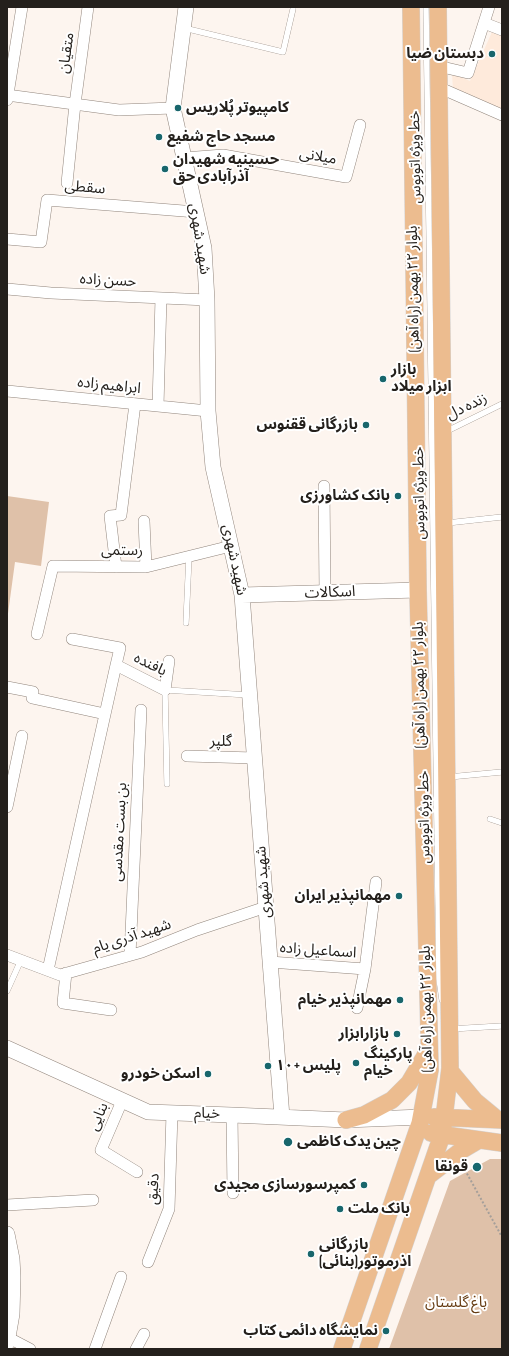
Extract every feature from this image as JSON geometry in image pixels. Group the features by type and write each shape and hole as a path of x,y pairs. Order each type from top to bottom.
{"main road":[{"name":"شهید شهری","path":"186,7 173,108 204,248 207,300 208,411 213,467 242,595 282,1117"},
{"name":"بلوار ۲۲ بهمن (راه آهن)","path":"342,1349 419,1124 430,1070 418,590 411,7"},
{"name":"بلوار ۲۲ بهمن (راه آهن)","path":"438,7 450,1029 450,1069 442,1135"},
{"name":"اسکالات","path":"242,595 418,590"},
{"path":"346,1120 364,1115 392,1100 401,1092 426,1056 429,1044"},
{"name":"خیام","path":"7,1048 148,1112 419,1124"},
{"path":"450,1069 475,1101 500,1120"},
{"path":"419,1124 445,1117 500,1120"},
{"path":"419,1124 442,1135 502,1143"},
{"path":"368,1349 442,1135"},
{"path":"428,1177 462,1150 479,1140"},
{"path":"7,1234 12,1259 13,1277 12,1314 8,1341"}],"street":[{"path":"22,7 7,96 119,110 173,108"},
{"name":"متقیان","path":"67,183 75,104 88,7"},
{"path":"438,66 468,73 489,7"},
{"path":"484,23 502,30"},
{"path":"438,87 502,115"},
{"name":"میلانی","path":"184,158 223,155 346,177 360,125"},
{"name":"سقطی","path":"7,239 41,242 47,200 196,212"},
{"name":"حسن زاده","path":"7,288 51,293 207,300"},
{"path":"158,406 161,298"},
{"name":"ابراهیم زاده","path":"7,391 208,411"},
{"path":"116,566 110,516 121,515 135,404"},
{"path":"324,486 325,593"},
{"path":"144,521 146,567"},
{"name":"رستمی","path":"37,634 53,566 146,567 231,546"},
{"name":"بافنده","path":"72,639 120,648 116,665 165,690 169,661"},
{"path":"48,970 116,665"},
{"path":"7,687 33,692 32,698 105,714"},
{"name":"بن بست مقدسی","path":"130,955 141,710"},
{"path":"7,807 22,736"},
{"name":"گلپر","path":"187,756 254,758"},
{"name":"اسماعیل زاده","path":"357,1008 365,969 376,882"},
{"name":"شهید آذری یام","path":"7,956 60,975 142,952 197,930 266,907"},
{"name":"اسماعیل زاده","path":"270,962 365,969"},
{"path":"66,973 63,1003 111,1010"},
{"name":"بنایی","path":"122,1100 101,1150 137,1172"},
{"name":"دقیق","path":"148,1262 169,1209 172,1113"},
{"path":"232,1115 233,1193"},
{"path":"7,1205 93,1200"},
{"path":"95,1349 121,1277"},
{"path":"136,1349 144,1334"},
{"path":"8,1341 30,1349"}],"lane":[{"name":"خط ویژه اتوبوس","path":"426,7 439,979"},
{"path":"184,28 283,52 293,9"},
{"name":"زنده دل","path":"443,433 502,404"},
{"path":"444,524 502,517"},
{"path":"186,623 189,556"},
{"name":"بافنده","path":"167,784 165,690 250,695"},
{"path":"447,777 502,772"},
{"path":"490,819 502,823"},
{"path":"7,991 21,960"},
{"path":"436,1001 439,979"},
{"path":"439,979 450,1069"},
{"path":"430,1070 435,1017"},
{"path":"450,1029 502,1026"}],"path":[{"path":"465,1170 502,1237"}],"shaded area":[{"name":"دبستان ضیا","path":"492,32 502,35 502,113 453,91 452,73 470,81"}],"green space":[{"path":"7,496 49,502 41,566 15,562 7,621"},
{"name":"باغ گلستان","path":"490,1159 502,1159 502,1349 389,1349 450,1181"}],"place":[{"name":"دبستان ضیا","path":"492,54"},
{"name":"کامپیوتر پُلاریس","path":"178,108"},
{"name":"مسجد حاج شفیع","path":"159,137"},
{"name":"حسینیه شهیدان آذرآبادی حق","path":"165,169"},
{"name":"بازار ابزار میلاد","path":"383,379"},
{"name":"بازرگانی ققنوس","path":"366,425"},
{"name":"بانک کشاورزی","path":"398,496"},
{"name":"مهمانپذیر ایران","path":"399,896"},
{"name":"مهمانپذیر خیام","path":"400,1000"},
{"name":"بازارابزار","path":"397,1034"},
{"name":"پارکینگ خیام","path":"356,1063"},
{"name":"پلیس +۱۰","path":"268,1066"},
{"name":"اسکن خودرو","path":"208,1074"},
{"name":"چین یدک کاظمی","path":"288,1142"},
{"name":"قونقا","path":"477,1167"},
{"name":"کمپرسورسازی مجیدی","path":"364,1185"},
{"name":"بانک ملت","path":"340,1209"},
{"name":"بازرگانی اذرموتور(بنائی)","path":"311,1254"},
{"name":"نمایشگاه دائمی کتاب","path":"386,1331"}]}
